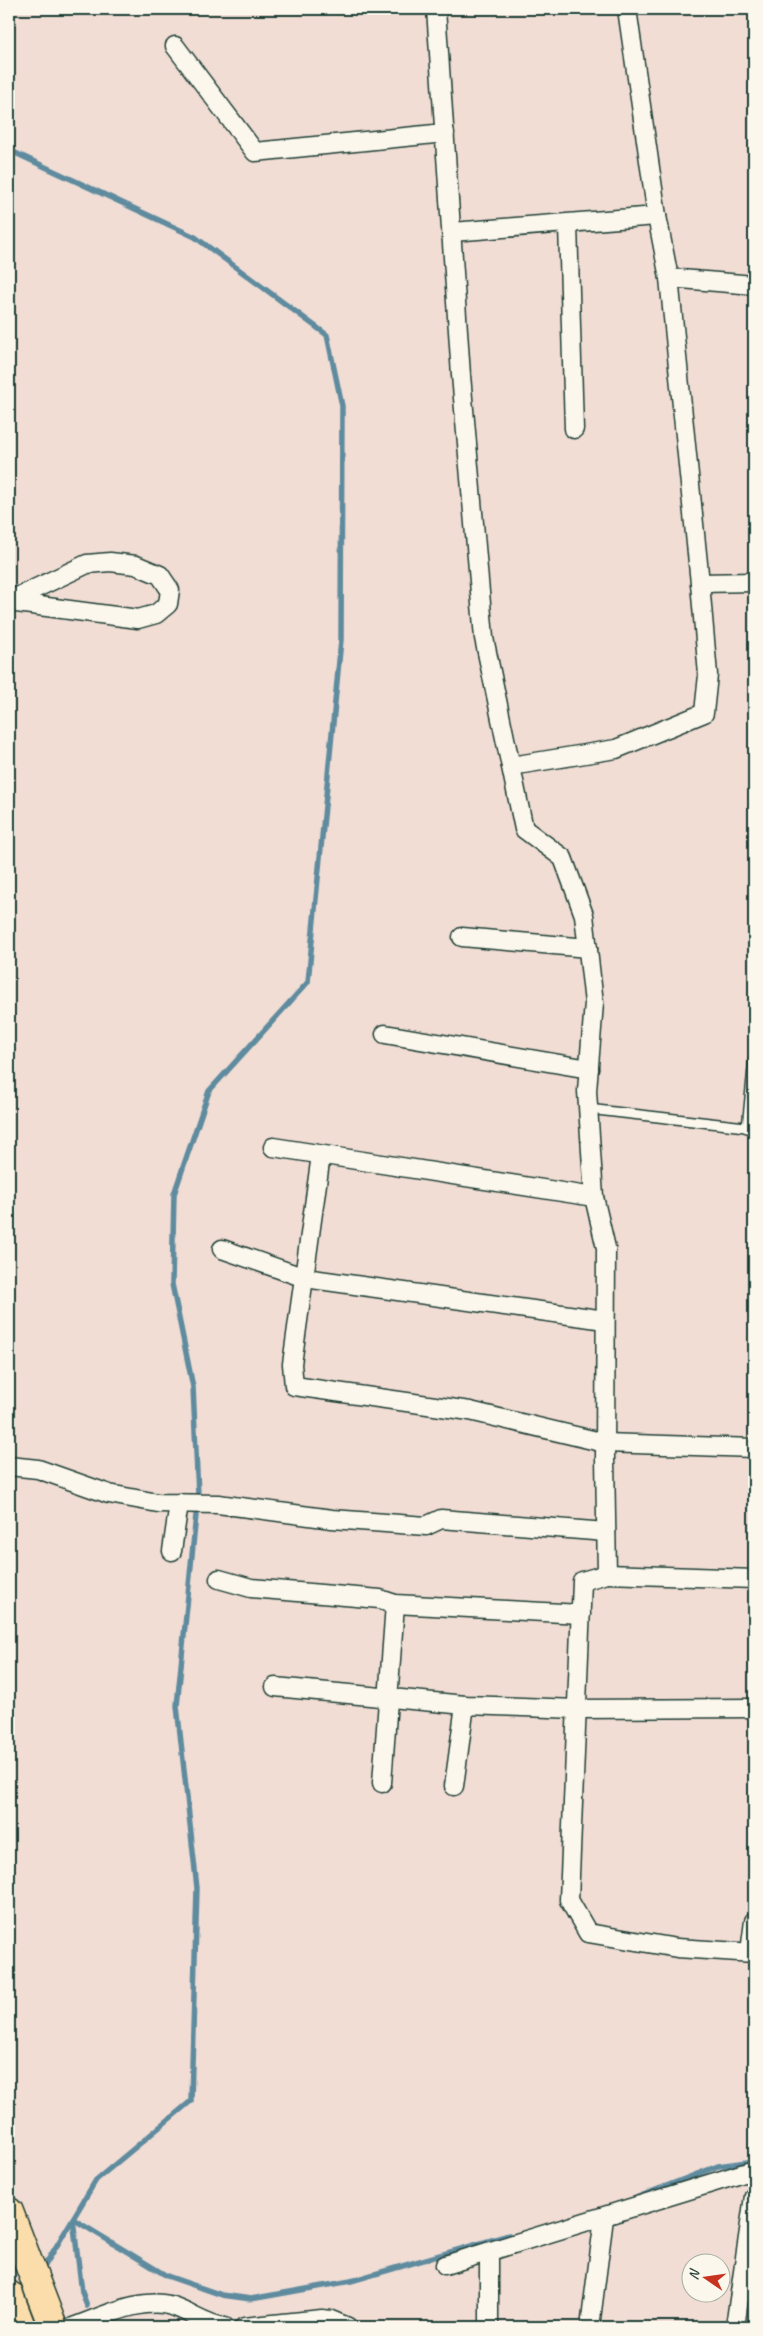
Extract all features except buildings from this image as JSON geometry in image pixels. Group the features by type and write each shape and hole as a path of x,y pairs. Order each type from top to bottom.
{"highway":[{"path":"9,2212 59,2325"},
{"path":"9,2295 21,2327"}],"street":[{"path":"436,9 462,384 484,638 524,829 563,858 584,916 588,948 594,1003 588,1110 594,1197 606,1248 605,1443 607,1574"},
{"path":"510,766 616,749 704,713 708,675 669,278 657,216 627,9"},
{"path":"175,46 255,152 445,133"},
{"path":"452,232 657,216"},
{"path":"568,224 574,429"},
{"path":"669,278 754,285"},
{"path":"110,562 136,565 160,575 170,590 168,604 156,614 138,619 9,602 87,564 110,562"},
{"path":"700,583 754,582"},
{"path":"462,937 588,948"},
{"path":"386,1034 589,1069"},
{"path":"273,1147 594,1197"},
{"path":"321,1155 292,1364 294,1386 470,1411 605,1443 754,1448"},
{"path":"222,1249 305,1278 605,1320"},
{"path":"9,1466 38,1469 109,1494 158,1503 218,1504 332,1519 426,1526 441,1519 606,1532"},
{"path":"172,1551 179,1503"},
{"path":"754,1579 607,1574 582,1581 569,1900 588,1933 677,1948 752,1952 754,1921"},
{"path":"219,1579 251,1588 380,1599 395,1604 580,1614"},
{"path":"382,1783 386,1699 395,1604"},
{"path":"276,1687 464,1706 577,1709 754,1708"},
{"path":"454,1786 464,1706"},
{"path":"445,2265 604,2218 754,2170"},
{"path":"735,2327 754,2196"},
{"path":"590,2327 604,2218"},
{"path":"489,2252 489,2327"},
{"path":"59,2325 128,2308 162,2304 173,2306 212,2324 226,2327"},
{"path":"244,2327 322,2319 332,2320 348,2327"}],"lane":[{"path":"588,1110 750,1128 754,1058"}],"waterway":[{"path":"9,150 195,237 327,335 342,406 341,640 308,982 209,1091 174,1194 172,1284 193,1387 198,1495"},
{"path":"41,2272 96,2180 191,2101 197,1888 177,1706 196,1515"},
{"path":"638,2197 718,2166 754,2161"},
{"path":"73,2219 167,2276 222,2295 251,2299 351,2281 509,2235"},
{"path":"73,2219 82,2292 87,2306"}]}
